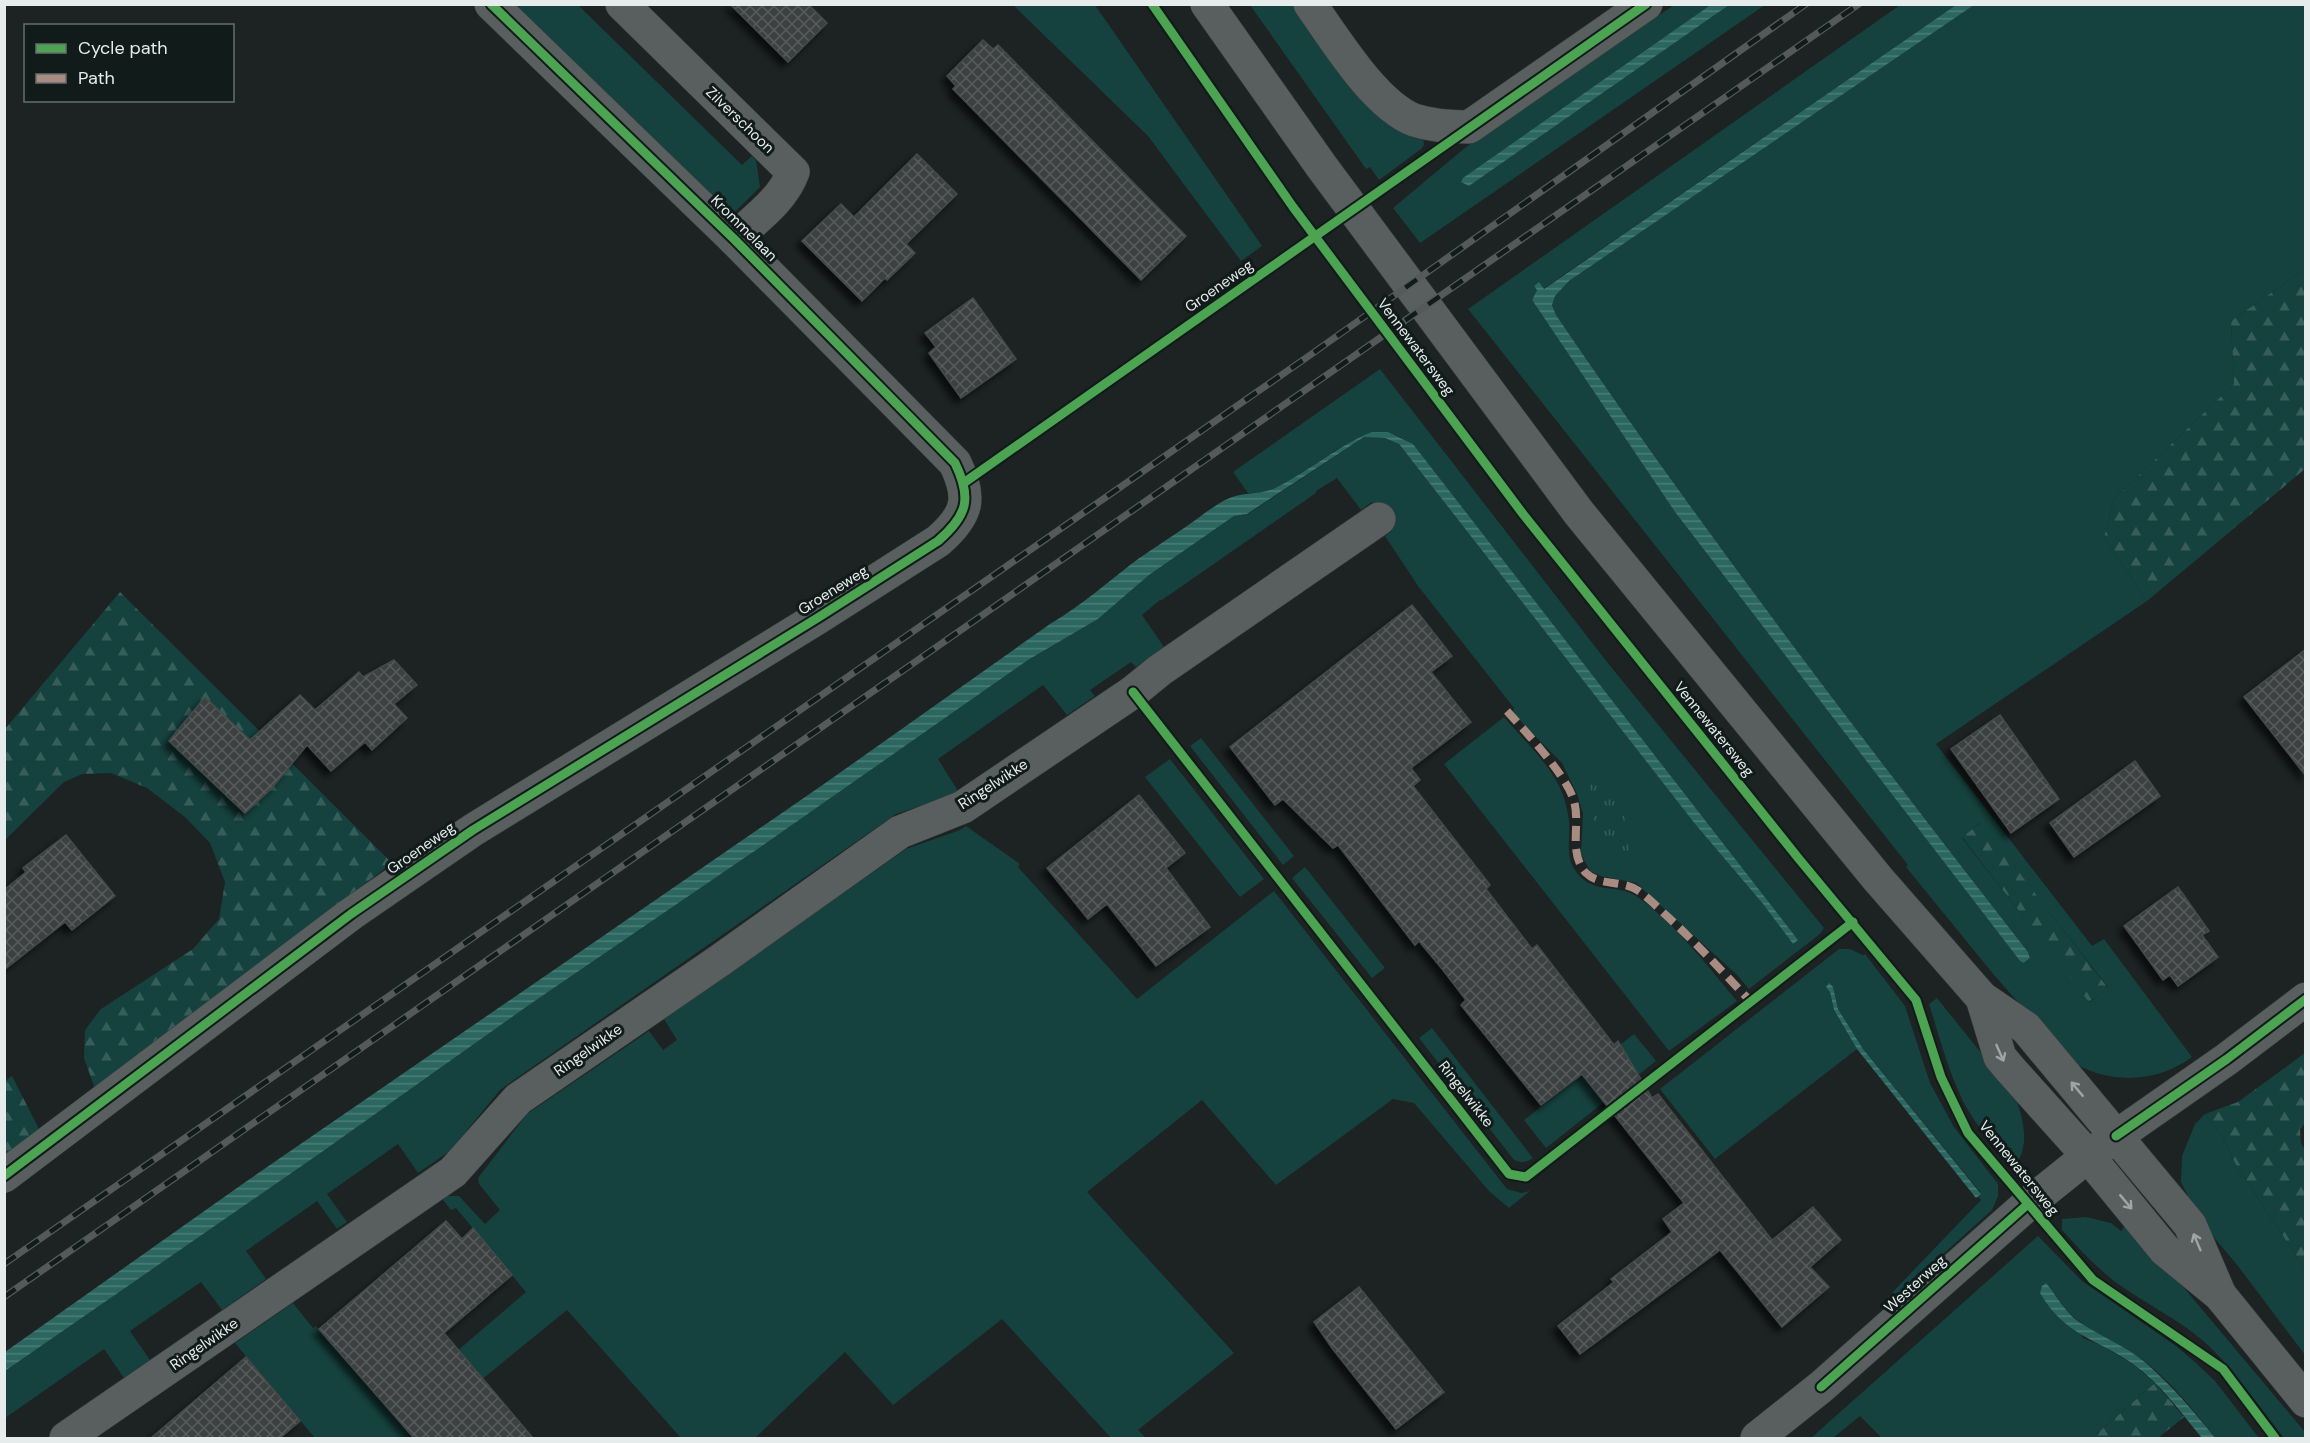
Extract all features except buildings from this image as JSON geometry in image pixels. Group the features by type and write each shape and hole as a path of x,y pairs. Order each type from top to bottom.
{"street":[{"name":"Krommelaan","path":"491,4 734,238 955,463 965,482"},
{"name":"Zilverschoon","path":"622,4 793,171 788,184 775,200 734,238"},
{"name":"Vennewatersweg","path":"1207,4 1322,167 1579,513 1871,870 1982,998 2026,1028 2190,1225 2220,1295"},
{"path":"1310,4 1367,82 1397,110 1412,119 1428,124 1442,127 1469,127 1646,4"},
{"name":"Groeneweg","path":"4,1176 351,914 473,830 938,541 962,514 965,504 965,482"},
{"name":"Ringelwikke","path":"66,1438 453,1172 518,1099 719,961 900,832 963,807 1133,692 1160,670 1379,519"},
{"name":"Vennewatersweg","path":"1982,998 2000,1057 2088,1156 2165,1250 2220,1295 2306,1401"},
{"name":"Westerweg","path":"1757,1438 1821,1387 2028,1204 2088,1156 2227,1059 2306,999"}],"green space":[{"path":"513,5 578,5 742,165 752,156 756,160 760,187 734,213 725,214"},
{"path":"1013,5 1095,5 1262,246 1241,261 1148,136"},
{"path":"1250,5 1294,5 1423,137 1424,145 1421,149 1379,180 1370,167 1366,169"},
{"path":"1674,5 1712,5 1464,178 1469,186 1729,5 1765,5 1420,243 1393,208 1466,147"},
{"path":"1900,5 1956,5 1543,289 1539,283 1534,286 1537,290 1532,300 1675,512 2020,961 2025,963 2030,958 2028,952 1728,558 1612,397 1556,315 1552,305 1555,296 1569,281 1974,5 2305,5 2305,269 2231,321 2234,384 2115,498 2104,537 2147,601 1936,744 2092,946 2104,939 2192,1057 2163,1072 2130,1078 2098,1073 2068,1059 1994,975 1906,867 1908,865 1468,309","holes":["1980,823 2108,987 2090,1002 1962,838"]},
{"path":"2305,269 2305,469 2147,601 2104,537 2115,498 2234,384 2231,321"},
{"path":"1380,369 1607,662 1824,928 1820,934 1749,989 1737,975 1636,883 1591,872 1581,855 1583,814 1577,794 1562,763 1524,725 1513,711 1514,708 1418,586 1385,536 1392,531 1372,502 1361,510 1337,478 1160,600 1142,615 1164,647 1136,667 1131,662 1090,690 1095,696 1067,715 1043,685 938,759 958,791 953,795 896,814 511,1082 500,1090 450,1151 418,1173 398,1144 327,1194 347,1222 337,1229 317,1201 246,1251 266,1279 222,1310 201,1282 130,1331 150,1360 124,1378 104,1349 5,1418 5,1371 1028,660 1098,619 1149,575 1234,516 1248,514 1364,437 1385,438 1399,444 1695,824 1763,904 1792,943 1797,940 1413,444 1390,433 1369,435 1351,441 1284,484 1266,491 1248,493 1233,472"},
{"path":"120,592 392,863 95,1089 84,1058 85,1030 101,1009 193,949 219,919 225,882 210,843 185,817 147,788 111,773 82,774 64,782 5,840 5,729"},
{"path":"1504,717 1546,765 1559,787 1569,820 1571,861 1577,873 1584,880 1599,887 1631,893 1653,909 1691,946 1737,1001 1669,1051 1444,764"},
{"path":"1201,738 1294,856 1283,865 1190,746"},
{"path":"1170,759 1264,879 1240,897 1145,777"},
{"path":"1588,779 1620,787 1630,856 1597,848"},
{"path":"1981,823 2108,988 2089,1002 1962,837"},
{"path":"966,826 1020,864 1018,867 1137,999 1274,891 1507,1189 1521,1193 1530,1191 1509,1208 1489,1191 1414,1103 1393,1099 1276,1185 1202,1100 1087,1192 1234,1353 1138,1430 1146,1438 1111,1438 1002,1319 893,1405 845,1352 755,1438 681,1438 567,1310 410,1438 315,1438 235,1343 293,1303 313,1328 316,1326 388,1410 526,1292 456,1208 451,1210 443,1200 447,1196 459,1196 485,1224 500,1210 479,1184 478,1178 527,1114 649,1031 663,1050 677,1040 664,1019 906,849"},
{"path":"1305,867 1385,968 1372,978 1292,878"},
{"path":"1839,949 1850,949 1865,954 1905,1006 1930,1083 1954,1127 1998,1184 1998,1196 1992,1210 1889,1303 1886,1299 1981,1200 1978,1196 1981,1193 1863,1049 1838,1009 1833,987 1830,992 1834,1010 1857,1049 1715,1159 1660,1089"},
{"path":"1937,998 2014,1094 2023,1122 2024,1142 2019,1160 2013,1167 1979,1127 1958,1089 1929,1004"},
{"path":"1432,1028 1533,1158 1524,1162 1514,1160 1419,1038"},
{"path":"1634,1034 1656,1061 1546,1148 1524,1120"},
{"path":"2305,1053 2305,1123 2300,1129 2301,1144 2306,1151 2305,1269 2236,1165 2222,1136 2205,1114 2238,1102"},
{"path":"12,1076 41,1133 5,1158 5,1081"},
{"path":"2205,1114 2222,1136 2236,1165 2305,1269 2305,1355 2238,1266 2201,1222 2181,1182 2182,1156 2195,1124"},
{"path":"2086,1217 2111,1223 2121,1231 2125,1226 2164,1264 2305,1432 2305,1438 2284,1438 2239,1379 2209,1346 2187,1328 2114,1281 2087,1257 2062,1230 2062,1219"},
{"path":"2038,1236 2082,1281 2176,1346 2196,1363 2215,1381 2259,1438 2215,1438 2182,1397 2163,1378 2143,1360 2083,1325 2069,1313 2052,1290 2083,1338 2103,1346 2134,1365 2155,1383 2092,1438 1882,1438 1860,1416 1833,1438 1811,1438"},
{"path":"2155,1383 2184,1417 2158,1438 2092,1438"}],"shaded area":[{"path":"1712,4 1729,5 1469,186 1461,182 1463,178"},
{"path":"1956,5 1974,5 1569,281 1555,296 1552,305 1556,315 1612,397 1728,558 2028,952 2030,958 2024,963 2020,961 1675,512 1532,300 1537,290 1534,286 1539,282 1544,289"},
{"path":"1372,432 1388,432 1413,444 1798,940 1793,944 1763,904 1695,824 1399,444 1385,438 1364,437 1247,514 1234,516 1149,575 1098,619 1028,660 5,1371 5,1352 244,1183 824,784 1073,609 1138,559 1225,500 1244,494 1271,490 1347,444"},
{"path":"1829,983 1833,987 1838,1009 1863,1049 1981,1194 1976,1198 1857,1049 1834,1010 1830,992 1826,987"},
{"path":"2046,1283 2074,1318 2130,1352 2156,1372 2215,1438 2202,1438 2162,1390 2133,1364 2082,1335 2060,1319 2040,1293 2042,1286"}],"railway":[{"path":"4,1264 1313,353 1806,4"},
{"path":"4,1297 1859,4"}],"marked path":[{"path":"1507,711 1544,753 1562,777 1573,798 1577,856 1586,873 1597,880 1631,887 1645,896 1751,1002"}],"cycle path":[{"path":"4,1176 351,914 473,830 938,541 956,523 961,514 965,496 964,486 955,463 734,239 491,4"},
{"path":"1152,4 1293,207 1523,514 1799,859 1916,1000 1941,1077 1968,1133 2093,1280 2223,1369 2275,1438"},
{"path":"965,482 1646,4"},
{"path":"1133,692 1509,1174 1526,1177 1853,922"},
{"path":"2116,1136 2227,1059 2306,999"},
{"path":"1821,1387 2028,1204"}]}
